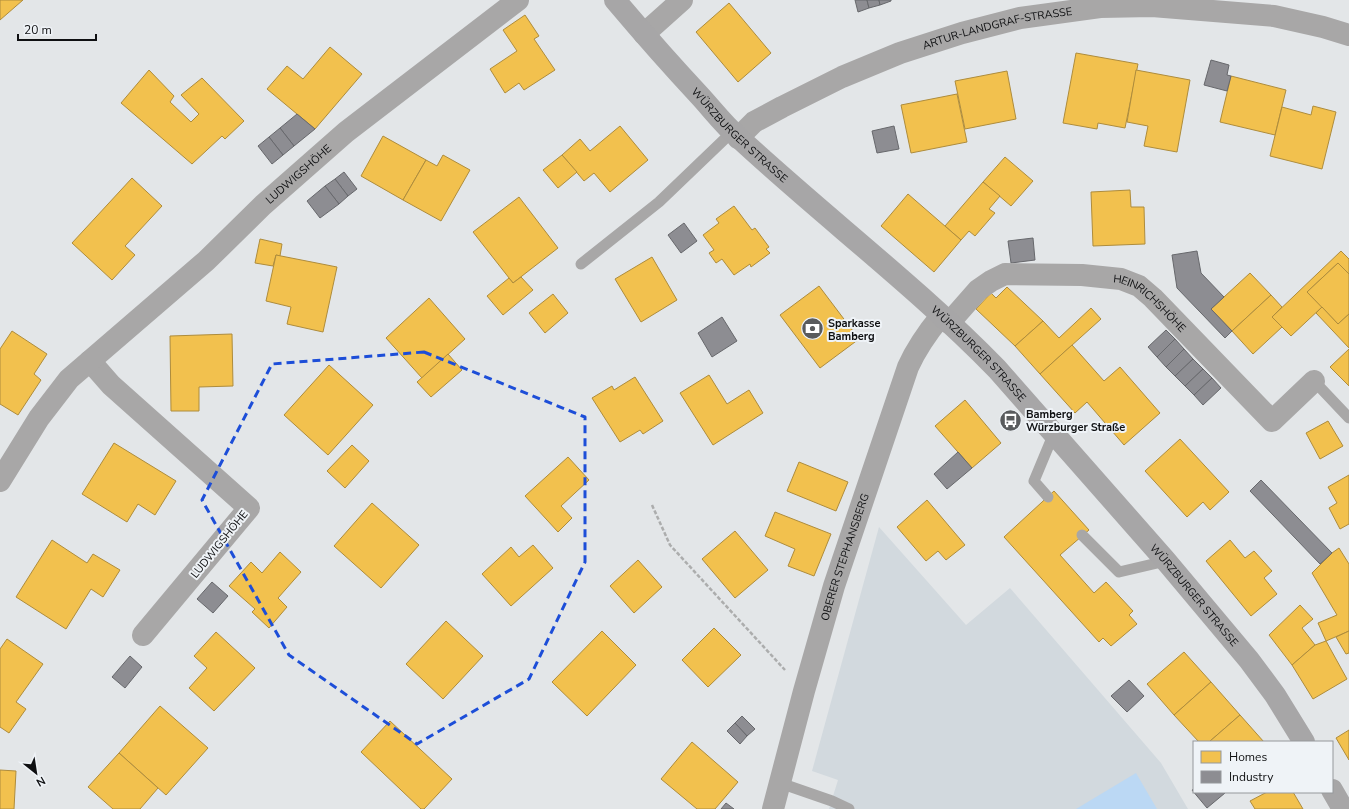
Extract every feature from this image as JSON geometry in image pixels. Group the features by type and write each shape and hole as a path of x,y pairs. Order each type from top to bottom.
{"street":[{"name":"LUDWIGSHÖHE","path":"0,481 39,418 69,380 206,261 263,205 340,137 518,0"},
{"name":"WÜRZBURGER STRASSE","path":"615,0 735,135 821,212 901,278 973,344 997,369 1166,561 1249,660 1275,695 1303,741"},
{"path":"644,34 682,0"},
{"name":"ARTUR-LANDGRAF-STRASSE","path":"735,135 754,122 842,77 900,53 962,33 1020,18 1100,4 1152,6 1274,16 1349,35"},
{"name":"HEINRICHSHÖHE","path":"945,319 978,290 1005,274 1082,275 1121,279 1139,286 1152,298 1272,421 1314,381"},
{"name":"OBERER STEPHANSBERG","path":"773,809 804,691 834,586 908,367 924,337 945,319"},
{"name":"LUDWIGSHÖHE","path":"90,362 111,385 249,508 144,634"},
{"path":"1333,792 1343,809"}],"lane":[{"path":"581,264 659,202 735,135"},
{"path":"1314,381 1349,418"},
{"path":"1048,497 1034,481 1054,433"},
{"path":"1082,535 1119,572 1166,561"},
{"path":"780,783 832,801 849,809"}],"path":[{"path":"652,505 670,545 804,691"}],"highlighted area":[{"path":"424,352 585,417 585,562 529,679 417,744 289,655 202,500 272,364"}],"shaded area":[{"path":"879,527 966,625 1010,588 1161,763 1188,809 829,809 838,780 812,771"},
{"path":"1136,773 1157,809 1076,809"}],"building: Homes":[{"path":"0,0 23,0 0,20"},
{"path":"729,3 771,53 738,82 696,32"},
{"path":"525,15 539,36 534,39 555,70 524,90 519,83 505,93 490,69 517,51 503,30"},
{"path":"330,47 362,74 315,129 267,89 287,66 303,79"},
{"path":"1076,53 1138,64 1125,128 1098,123 1097,129 1063,123"},
{"path":"149,70 174,96 170,102 191,122 199,114 181,95 202,78 244,121 225,139 222,136 192,164 121,103"},
{"path":"1136,70 1190,80 1177,152 1144,146 1148,126 1127,122"},
{"path":"1007,71 1016,119 965,129 955,81"},
{"path":"1231,76 1286,90 1275,135 1220,122"},
{"path":"957,94 967,142 911,153 901,105"},
{"path":"1313,106 1336,112 1322,169 1270,156 1282,107 1311,115"},
{"path":"620,126 648,160 610,192 594,173 584,181 562,155 580,139 590,151"},
{"path":"383,136 426,160 403,200 361,176"},
{"path":"443,155 470,170 441,221 403,200 426,160 437,166"},
{"path":"562,155 577,172 558,188 543,170"},
{"path":"1005,157 1033,181 1011,206 983,182"},
{"path":"132,178 162,206 125,246 135,255 112,280 72,243"},
{"path":"983,182 1000,196 989,209 995,213 975,236 969,231 961,240 945,226"},
{"path":"1130,190 1131,207 1144,207 1145,244 1093,246 1091,192"},
{"path":"908,194 961,240 934,272 881,226"},
{"path":"519,197 558,248 513,283 473,232"},
{"path":"734,206 752,230 755,228 769,247 766,249 770,253 751,267 750,264 734,275 722,259 716,263 709,253 714,250 703,235 719,223 716,219"},
{"path":"260,239 282,244 280,256 276,255 273,266 255,263"},
{"path":"1341,251 1349,259 1349,274 1338,263 1307,292 1322,307 1291,336 1272,317"},
{"path":"276,255 337,267 323,332 287,324 291,307 266,301"},
{"path":"652,257 677,300 641,322 615,279"},
{"path":"1338,263 1349,274 1349,314 1338,324 1307,292"},
{"path":"1250,273 1271,295 1232,331 1211,309"},
{"path":"521,277 533,290 503,315 487,296 509,278 513,283"},
{"path":"819,286 859,339 820,368 780,315"},
{"path":"1007,287 1043,321 1015,346 976,309 991,293 996,298"},
{"path":"553,294 568,313 545,333 529,313"},
{"path":"1271,295 1282,307 1272,317 1282,327 1253,354 1232,331"},
{"path":"429,298 465,339 422,378 386,338"},
{"path":"1322,307 1338,324 1349,314 1349,348 1316,313"},
{"path":"1091,308 1101,319 1040,374 1015,346 1043,321 1059,338"},
{"path":"12,331 47,354 34,374 41,380 18,415 0,404 0,349"},
{"path":"232,334 233,386 199,387 199,411 171,411 170,336"},
{"path":"1072,345 1104,381 1120,367 1160,413 1124,445 1087,402 1075,413 1040,374"},
{"path":"1349,349 1349,386 1330,367"},
{"path":"448,354 462,370 431,397 417,382"},
{"path":"329,365 373,405 328,455 284,415"},
{"path":"709,375 727,404 749,390 763,413 713,445 680,393"},
{"path":"635,377 663,421 643,434 640,430 620,442 592,398 612,386 614,390"},
{"path":"965,400 1001,443 972,468 935,426"},
{"path":"1328,421 1343,446 1320,459 1306,433"},
{"path":"1180,439 1229,492 1210,510 1203,502 1187,517 1145,471"},
{"path":"114,443 176,481 155,515 138,504 127,522 82,494"},
{"path":"352,445 369,461 345,488 327,471"},
{"path":"568,457 589,480 561,506 572,518 558,532 525,496"},
{"path":"799,462 848,482 836,511 787,491"},
{"path":"1349,475 1349,524 1340,529 1329,508 1337,503 1328,487"},
{"path":"1054,491 1089,530 1060,555 1094,593 1106,582 1133,611 1129,615 1137,624 1111,646 1103,638 1099,642 1004,537"},
{"path":"927,500 965,545 946,560 938,551 926,561 897,527"},
{"path":"372,503 419,545 381,588 334,546"},
{"path":"775,512 831,534 814,576 788,566 795,549 765,536"},
{"path":"735,531 768,570 735,598 702,559"},
{"path":"52,540 87,563 93,554 120,570 103,597 91,589 66,629 16,597"},
{"path":"1230,540 1245,558 1254,551 1272,571 1264,578 1277,594 1251,616 1206,561"},
{"path":"533,545 553,568 511,606 482,574 511,547 519,557"},
{"path":"1339,548 1349,564 1349,631 1326,641 1318,623 1337,615 1312,573"},
{"path":"280,552 301,572 278,598 287,607 269,628 252,612 255,609 229,586 251,562 262,573"},
{"path":"638,560 662,587 634,613 610,586"},
{"path":"1300,605 1313,619 1302,628 1315,645 1292,665 1269,635"},
{"path":"446,621 483,656 443,699 406,664"},
{"path":"714,628 741,655 708,687 682,660"},
{"path":"602,631 636,665 587,716 552,682"},
{"path":"1349,631 1349,653 1346,654 1336,637"},
{"path":"216,632 255,668 214,711 189,688 207,668 194,656"},
{"path":"7,639 43,664 16,702 26,709 9,733 0,727 0,649"},
{"path":"1326,641 1347,679 1313,699 1292,665 1315,645"},
{"path":"1184,652 1211,682 1174,715 1147,684"},
{"path":"1211,682 1240,715 1210,741 1198,741 1174,715"},
{"path":"160,706 208,748 166,795 119,753"},
{"path":"1240,715 1263,741 1210,741"},
{"path":"390,721 452,779 424,809 421,809 361,752"},
{"path":"1349,730 1349,760 1336,738"},
{"path":"692,742 738,782 715,809 697,809 661,779"},
{"path":"119,753 158,788 140,809 113,809 88,787"},
{"path":"0,770 16,771 14,809 0,809"},
{"path":"1265,793 1294,793 1303,809 1255,809 1250,801"}],"building: Industry":[{"path":"855,0 867,0 869,8 858,12"},
{"path":"867,0 879,0 880,5 869,8"},
{"path":"879,0 891,0 891,1 880,5"},
{"path":"1211,60 1229,65 1227,75 1231,76 1227,91 1204,85"},
{"path":"297,114 315,129 294,146 280,128"},
{"path":"894,126 899,149 877,153 872,131"},
{"path":"280,128 294,146 283,155 269,137"},
{"path":"269,137 283,155 272,164 258,146"},
{"path":"344,172 357,189 348,196 335,179"},
{"path":"335,179 348,196 339,204 325,186"},
{"path":"325,186 339,204 320,218 307,201"},
{"path":"684,223 697,241 681,253 668,235"},
{"path":"1033,238 1035,260 1011,263 1008,241"},
{"path":"1197,251 1201,273 1224,297 1211,309 1232,331 1225,338 1177,288 1172,255"},
{"path":"722,317 737,341 712,357 698,333"},
{"path":"1166,330 1175,339 1157,357 1148,347"},
{"path":"1175,339 1184,349 1166,367 1157,357"},
{"path":"1184,349 1193,359 1175,376 1166,367"},
{"path":"1193,359 1203,369 1185,386 1175,376"},
{"path":"1203,369 1212,378 1194,395 1185,386"},
{"path":"1212,378 1221,388 1203,405 1194,395"},
{"path":"958,452 972,468 947,489 934,474"},
{"path":"1261,480 1332,553 1320,564 1250,491"},
{"path":"212,582 228,596 213,613 197,599"},
{"path":"130,656 142,667 125,688 112,677"},
{"path":"1129,680 1144,696 1127,712 1111,696"},
{"path":"742,716 755,729 747,736 735,723"},
{"path":"735,723 747,736 740,744 727,731"},
{"path":"1194,793 1225,793 1207,808"},
{"path":"726,803 734,809 721,809"}],"place":[{"name":"Sparkasse Bamberg","path":"813,329"},
{"name":"Bamberg Würzburger Straße","path":"1011,420"}]}
